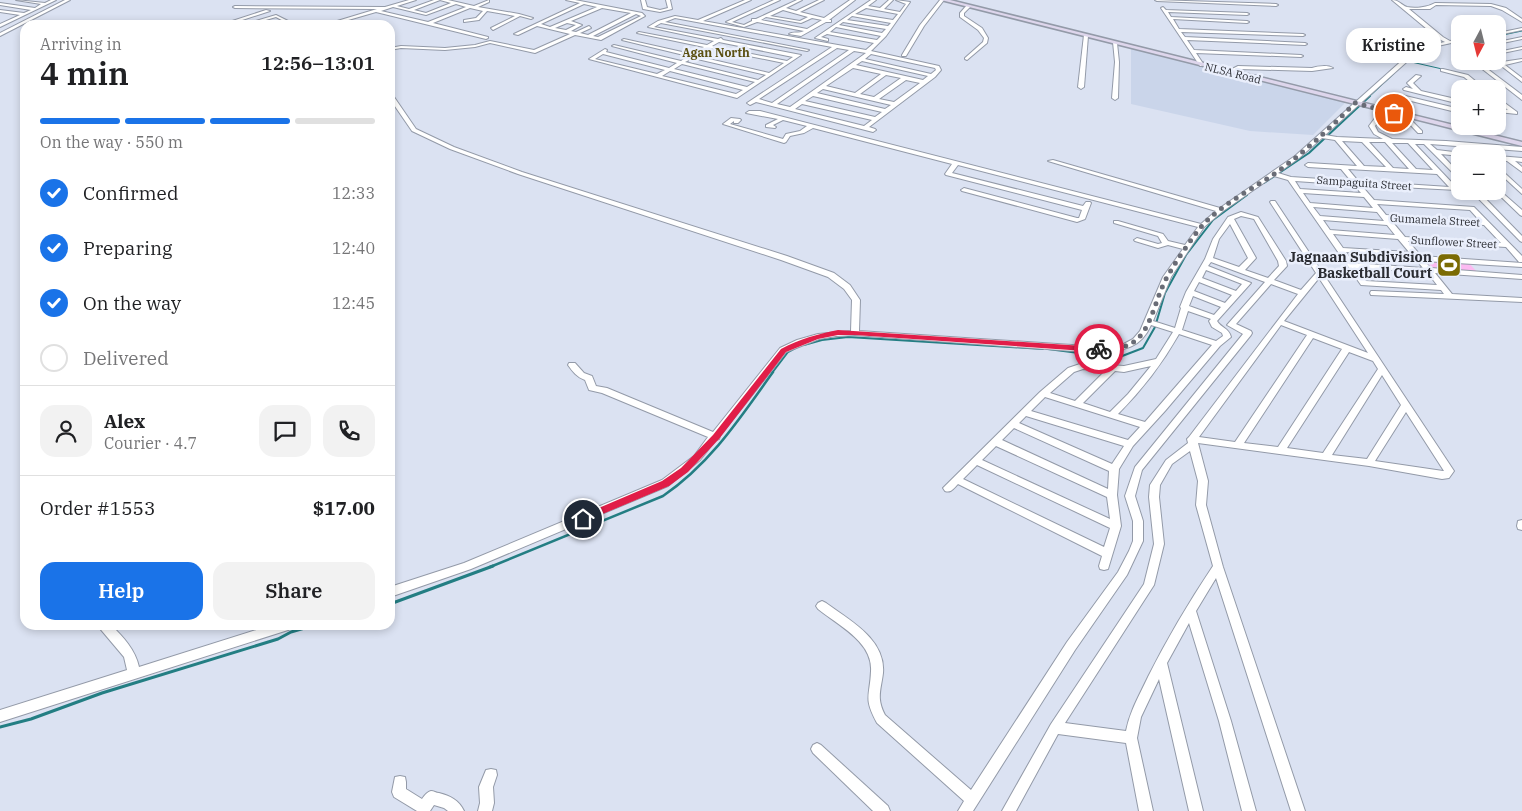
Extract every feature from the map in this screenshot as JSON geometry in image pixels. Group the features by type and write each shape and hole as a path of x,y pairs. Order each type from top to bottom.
{"main road":[{"name":"NLSA Road","path":"943,0 1405,116 1451,125"},
{"name":"NLSA Road","path":"1492,135 1522,144"}],"street":[{"path":"18,0 47,4"},
{"path":"1,25 54,0"},
{"path":"29,20 68,0"},
{"path":"348,20 414,0"},
{"path":"409,10 438,0"},
{"path":"442,0 531,18"},
{"path":"537,25 600,38 643,15 568,0"},
{"path":"642,0 645,8 665,11 670,9 668,0"},
{"path":"698,21 749,0"},
{"path":"778,0 728,22 741,27 835,47 870,51"},
{"path":"658,76 754,20 800,0"},
{"path":"796,12 822,0"},
{"path":"816,43 735,97 591,59 624,40 672,17 798,35 809,31 853,0"},
{"path":"865,128 933,76 939,68 818,38 874,0"},
{"path":"881,9 891,0"},
{"path":"791,109 870,51 909,3 898,0"},
{"path":"904,55 922,26 943,0"},
{"path":"1157,0 1276,5"},
{"path":"1157,0 1202,65"},
{"path":"1394,0 1441,38 1449,42"},
{"path":"420,30 473,5 488,1"},
{"path":"392,6 429,13 457,2"},
{"path":"516,34 584,3"},
{"path":"0,4 36,9"},
{"path":"1405,8 1430,8 1435,4 1491,5 1504,9 1522,21"},
{"path":"463,14 473,5"},
{"path":"768,5 884,35"},
{"path":"551,28 600,6"},
{"path":"864,6 901,13"},
{"path":"967,59 985,42 986,38 980,29 962,17 962,13 969,6"},
{"path":"235,7 385,8"},
{"path":"238,20 275,7"},
{"path":"269,10 278,14 276,16"},
{"path":"466,21 477,19 486,10"},
{"path":"0,11 26,14"},
{"path":"376,11 486,38"},
{"path":"858,11 897,18"},
{"path":"1165,11 1247,14"},
{"path":"588,37 635,13"},
{"path":"493,29 519,15"},
{"path":"262,20 276,16 284,20"},
{"path":"764,16 801,22 812,16"},
{"path":"851,16 894,22"},
{"path":"0,18 14,20"},
{"path":"395,21 405,18"},
{"path":"1170,18 1247,22"},
{"path":"620,20 631,22"},
{"path":"754,20 809,31"},
{"path":"566,32 580,25 567,21"},
{"path":"660,22 807,50"},
{"path":"839,24 889,28"},
{"path":"0,35 20,25"},
{"path":"395,48 442,49 475,46 490,42 534,52 589,27"},
{"path":"650,27 798,56"},
{"path":"1506,32 1522,29"},
{"path":"1177,30 1303,36"},
{"path":"825,32 878,42"},
{"path":"639,33 787,62"},
{"path":"639,44 654,36"},
{"path":"1081,87 1086,36"},
{"path":"1183,38 1305,44"},
{"path":"1506,41 1522,38"},
{"path":"655,47 670,39"},
{"path":"624,40 769,74"},
{"path":"671,51 687,42"},
{"path":"395,590 467,566 665,484 697,458 716,437 784,350 817,336 838,332 1115,350 1136,341 1150,322 1167,277 1202,226 1221,210 1329,137 1358,104 1418,49 1449,42"},
{"path":"1115,43 1117,62 1116,98"},
{"path":"614,46 758,81"},
{"path":"835,47 753,101 773,104 873,130"},
{"path":"1506,52 1522,48"},
{"path":"773,104 852,50"},
{"path":"1192,51 1302,56"},
{"path":"602,52 747,88"},
{"path":"750,60 756,56"},
{"path":"765,63 771,59"},
{"path":"861,59 933,76"},
{"path":"1506,62 1522,60"},
{"path":"738,67 744,63"},
{"path":"852,66 924,82"},
{"path":"753,71 759,67"},
{"path":"1230,72 1238,67 1312,70 1331,68"},
{"path":"1506,68 1522,81"},
{"path":"800,69 837,77"},
{"path":"1444,70 1468,77 1472,80"},
{"path":"1485,70 1498,80"},
{"path":"856,95 885,73"},
{"path":"1418,76 1410,83 1419,92"},
{"path":"875,99 905,78"},
{"path":"1506,82 1522,81"},
{"path":"1506,86 1522,98"},
{"path":"823,87 895,104"},
{"path":"1406,89 1451,100"},
{"path":"813,94 885,111"},
{"path":"1397,96 1451,109"},
{"path":"395,102 414,130 452,148 505,168 831,275 847,287 856,300 855,333"},
{"path":"802,102 875,119"},
{"path":"1506,106 1515,113 1506,111"},
{"path":"1383,110 1372,126 1373,129 1389,141 1415,171"},
{"path":"752,114 812,126 1202,226"},
{"path":"1405,116 1420,132"},
{"path":"736,122 738,120 733,119 726,124 784,141 788,134 803,131 812,126"},
{"path":"773,127 768,126 782,119"},
{"path":"1329,137 1522,149"},
{"path":"1329,137 1362,168"},
{"path":"1364,140 1404,186"},
{"path":"1410,142 1451,185"},
{"path":"1426,143 1451,169"},
{"path":"1434,152 1451,153"},
{"path":"1506,159 1522,160"},
{"path":"1509,159 1522,170"},
{"path":"1051,161 1221,210"},
{"path":"956,164 948,174 1086,209"},
{"path":"1308,165 1439,172"},
{"path":"1343,167 1449,295"},
{"path":"970,179 979,169"},
{"name":"Sampaguita Street","path":"1275,174 1290,179 1451,189"},
{"path":"1506,177 1522,192"},
{"path":"1290,179 1364,283 1442,288"},
{"path":"964,190 1077,220 1082,219 1090,198"},
{"path":"1299,191 1366,195"},
{"path":"1506,199 1522,214"},
{"path":"1483,200 1522,240"},
{"path":"1192,441 1281,450 1442,475 1448,473 1448,469 1273,202"},
{"path":"1372,202 1472,208 1522,260"},
{"path":"1309,205 1378,210"},
{"path":"822,606 864,638 876,657 876,678 872,700 874,708 882,719 968,806 1071,646 1122,575 1138,541 1138,521 1130,496 1138,469 1248,333 1231,325 1283,264 1257,220 1252,216 1241,214 1230,218 1216,239 1207,263 1190,292 1178,330 1149,374 1112,415"},
{"path":"1230,218 1252,258 1240,270"},
{"path":"1318,218 1386,220"},
{"name":"Gumamela Street","path":"1386,220 1487,223"},
{"path":"1116,222 1161,235 1166,243"},
{"name":"Sunflower Street","path":"1328,232 1507,245"},
{"path":"1137,240 1158,246 1166,243 1187,248"},
{"path":"1342,250 1522,265"},
{"path":"1207,263 1240,270 1302,294"},
{"path":"1104,566 1116,526 1112,495 1114,469 1130,444 1162,410 1217,344 1228,335 1214,324 1213,321 1249,282 1207,263"},
{"path":"1351,266 1522,276"},
{"path":"1009,811 1055,728 1149,585 1159,544 1154,497 1155,485 1170,462 1192,441 1280,322 1319,274"},
{"path":"1197,279 1237,294"},
{"path":"1190,292 1226,306"},
{"path":"1374,293 1448,298 1449,295 1522,300"},
{"path":"1184,307 1215,318"},
{"path":"1150,322 1217,344"},
{"path":"1280,322 1375,359"},
{"path":"1238,445 1312,334"},
{"path":"1281,450 1347,348"},
{"path":"948,488 997,442 1043,394 1071,370 1079,366 1112,369 1135,367 1159,361"},
{"path":"572,365 581,375 589,378 592,388 604,390 716,437"},
{"path":"1135,367 1149,374"},
{"path":"1077,404 1112,369"},
{"path":"1326,457 1382,369"},
{"path":"1043,394 1146,426"},
{"path":"1369,463 1406,404"},
{"path":"1026,413 1130,444"},
{"path":"1014,424 1114,469"},
{"path":"1192,441 1203,481 1201,506 1218,567 1298,811"},
{"path":"997,442 1112,495"},
{"path":"976,461 1116,526"},
{"path":"957,480 1108,554"},
{"path":"1146,811 1131,738 1135,716 1190,610 1218,567"},
{"path":"1190,610 1224,722 1248,811"},
{"path":"109,630 134,662 133,674"},
{"path":"0,716 272,630"},
{"path":"1161,663 1196,811"},
{"path":"1055,728 1131,738"},
{"path":"817,749 884,811"},
{"path":"485,811 487,804 486,787 491,774"},
{"path":"400,782 399,792 424,808 432,798 448,802 457,811"}],"shaded area":[{"path":"1131,47 1346,102 1313,135 1250,131 1131,104"},
{"name":"Jagnaan Subdivision Basketball Court","path":"1423,260 1469,263 1476,271 1430,268"}],"waterway":[{"path":"1506,34 1522,31"},
{"path":"1446,44 1451,43"},
{"path":"1415,53 1426,48"},
{"path":"1407,61 1451,71"},
{"path":"1369,97 1397,71"},
{"path":"1264,183 1309,153 1370,96"},
{"path":"1048,349 1117,358 1143,348 1155,327 1165,293 1186,255 1213,220 1247,195"},
{"path":"804,345 822,340 848,337 1043,349"},
{"path":"772,373 788,352 799,346"},
{"path":"490,567 663,496 696,469 724,439 773,372"},
{"path":"395,602 493,566"},
{"path":"0,727 31,719 102,693 278,639 298,630"}],"way so far":[{"path":"1099,349 1115,350 1122,348 1136,341 1144,332 1150,322 1167,277 1202,226 1221,210 1297,157 1324,134 1355,103 1394,113"}],"place":[{"name":"Kristine","path":"1394,113"},
{"name":"Jagnaan Subdivision Basketball Court","path":"1449,265"}],"district":[{"name":"Agan North","path":"716,53"}],"route":[{"path":"583,519 665,484 684,470 716,437 784,350 817,336 838,332 1099,349"}]}
